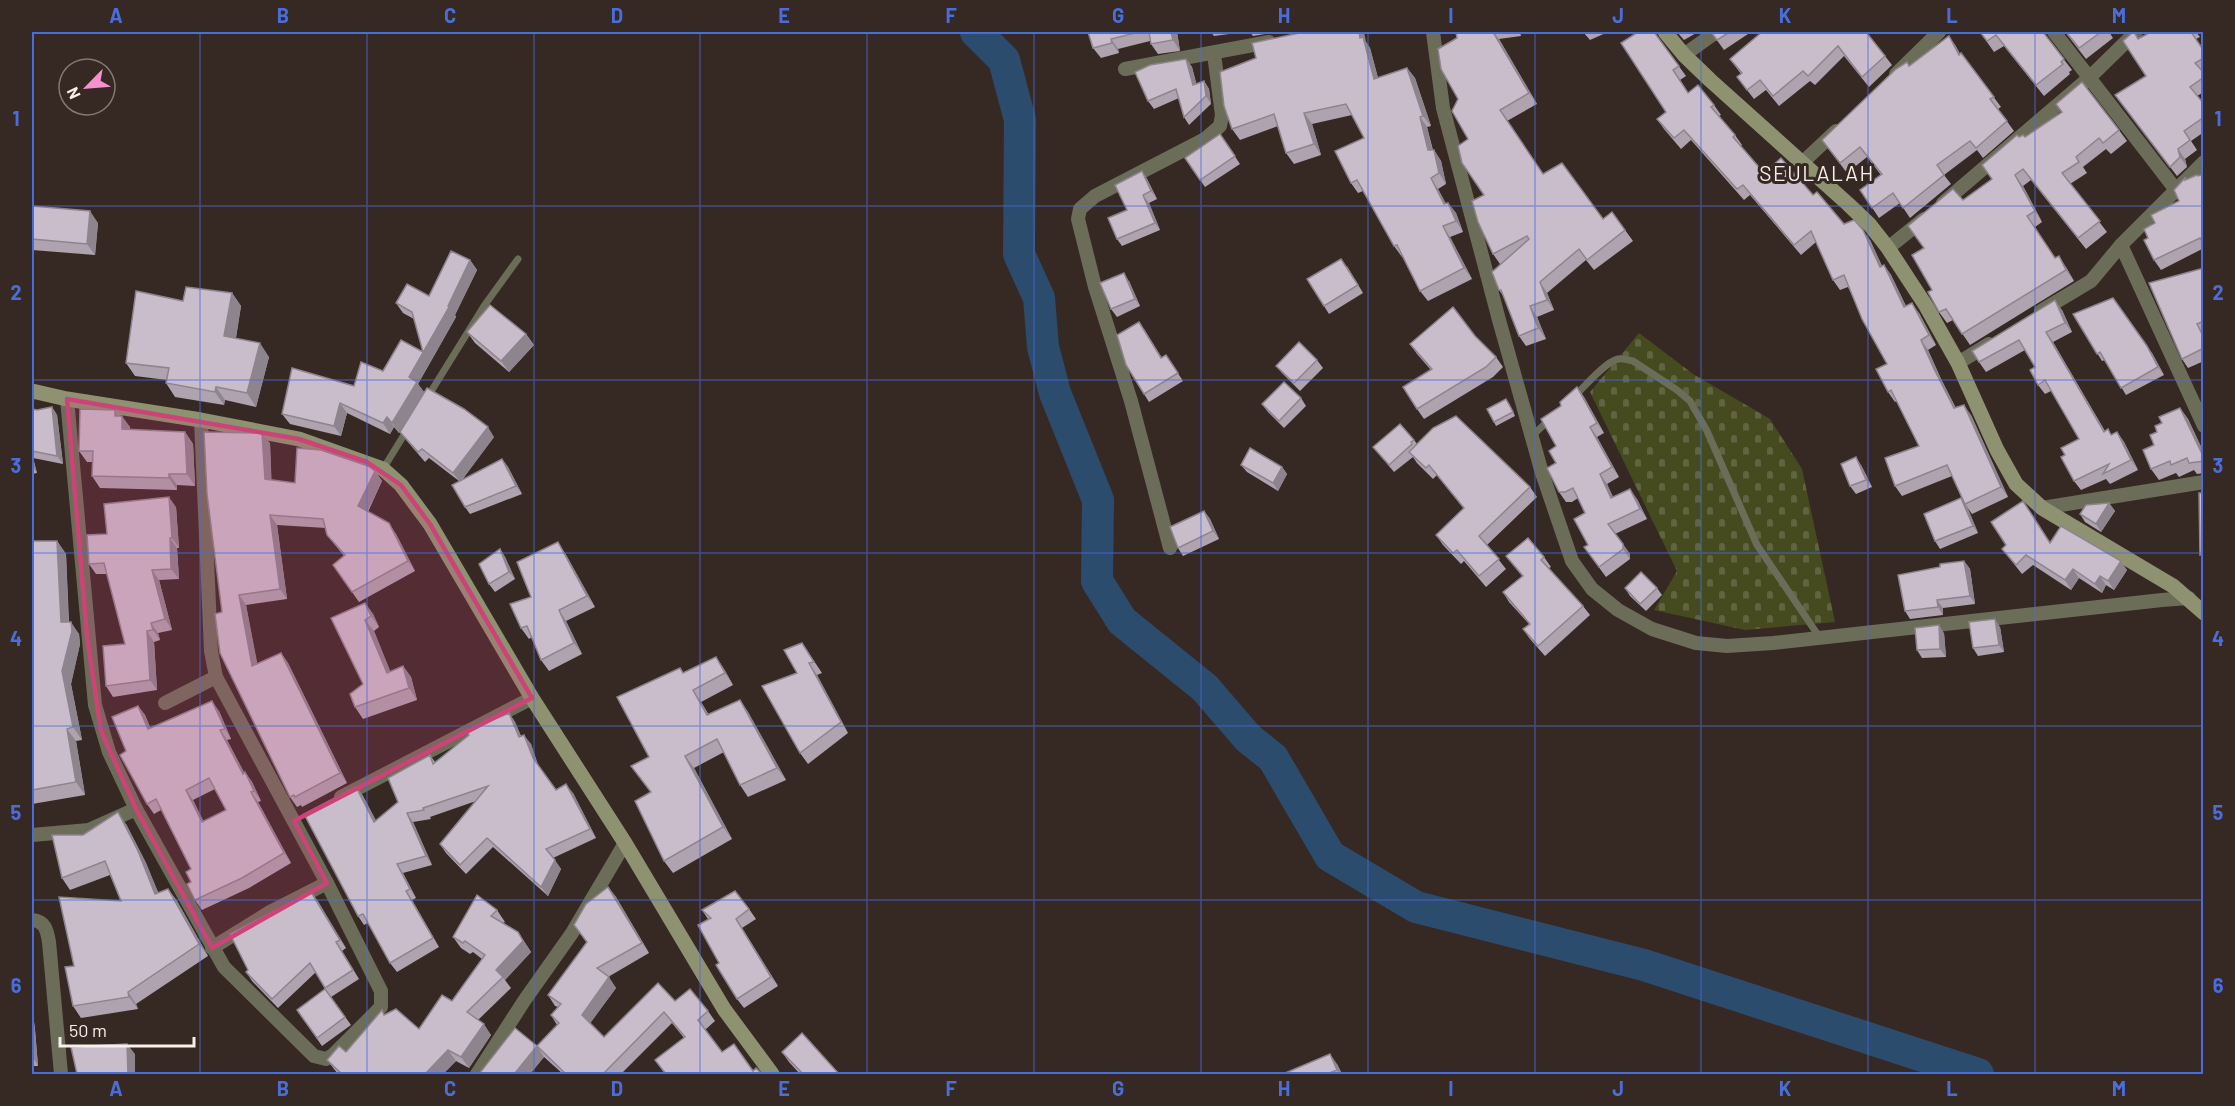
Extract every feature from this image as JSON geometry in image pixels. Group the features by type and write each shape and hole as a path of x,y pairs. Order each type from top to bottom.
{"street":[{"path":"1433,32 1443,108 1558,524 1572,561 1592,589 1618,610 1652,629 1696,643 1727,646 2188,598"},
{"path":"1665,32 1684,55 1710,80 1870,225 1926,306 1958,363 1997,450 2012,475 2030,498 2042,508 2173,586 2203,610"},
{"path":"1684,55 1716,32"},
{"path":"1886,84 1939,32"},
{"path":"2054,32 2176,190"},
{"path":"1888,248 2002,154 2089,78 2136,32"},
{"path":"1125,69 1214,54 1283,39"},
{"path":"1170,548 1131,400 1095,287 1078,219 1080,209 1095,196 1205,139 1220,126 1222,116 1214,54"},
{"path":"1803,162 1844,123"},
{"path":"2025,321 2091,281 2121,245 2204,162"},
{"path":"2121,245 2204,426"},
{"path":"1958,363 1996,339"},
{"path":"32,391 299,439 383,469 401,485 430,524 532,698 625,843 724,1009 772,1074"},
{"path":"67,399 94,705 109,752 136,808 224,967 314,1056 326,1059 333,1055 381,1007 381,990 327,883 299,818 216,677 211,651 201,420"},
{"path":"2042,508 2204,482"},
{"path":"165,703 216,677"},
{"path":"325,805 532,698"},
{"path":"32,835 89,830 136,808"},
{"path":"477,1074 524,1001 572,933 625,843"},
{"path":"212,948 270,912 327,883"},
{"path":"32,920 43,924 49,942 61,1074"}],"lane":[{"path":"421,408 484,306 518,259"},
{"path":"1564,406 1611,363 1619,359 1633,361 1690,401 1707,431 1757,545 1820,638"},
{"path":"1532,436 1556,414"},
{"path":"383,469 409,428"}],"highlighted area":[{"path":"67,399 299,439 367,462 401,485 430,524 532,698 294,821 327,883 212,948 136,809 101,731 87,637"}],"green space":[{"path":"1639,333 1693,374 1770,419 1802,469 1835,622 1745,630 1654,610 1677,571 1590,392"}],"building":[{"path":"1088,32 1139,32 1111,39 1112,43 1093,48"},
{"path":"1149,32 1171,32 1173,40 1151,44"},
{"path":"1304,32 1359,32 1360,38 1363,37 1374,79 1407,68 1423,116 1420,117 1428,150 1434,150 1439,173 1431,178 1444,204 1448,203 1456,221 1443,226 1464,268 1420,291 1397,245 1394,246 1357,180 1351,183 1335,151 1364,138 1346,104 1304,113 1314,144 1286,153 1274,114 1232,129 1224,106 1220,72 1256,58 1252,43"},
{"path":"1456,32 1493,32 1529,93 1500,110 1543,174 1562,163 1603,219 1612,212 1625,230 1587,260 1579,249 1540,282 1547,300 1530,306 1538,328 1519,336 1492,272 1529,239 1527,236 1493,254 1478,222 1472,201 1484,195 1462,163 1458,146 1468,139 1452,111 1458,99 1441,69 1438,49 1457,38"},
{"path":"1638,32 1654,32 1679,66 1673,70 1688,93 1698,85 1714,105 1711,107 1735,135 1733,137 1764,173 1781,158 1813,195 1817,192 1844,224 1854,220 1863,230 1880,267 1884,265 1904,307 1912,303 1929,335 1921,340 1934,369 1954,408 1964,405 2001,487 1965,504 1947,465 1895,486 1885,458 1919,446 1891,390 1888,392 1876,369 1887,364 1862,319 1844,275 1833,280 1811,231 1794,245 1743,185 1737,189 1684,130 1674,138 1657,119 1666,112 1621,43"},
{"path":"1711,32 1730,32 1717,40"},
{"path":"1762,32 1866,32 1885,56 1862,77 1838,46 1808,76 1803,71 1773,96 1760,80 1747,90 1737,77 1742,73 1730,59"},
{"path":"1980,32 2043,32 2064,59 2061,62 2063,64 2036,85 1996,35 1987,41"},
{"path":"2066,32 2101,32 2079,48"},
{"path":"2133,32 2138,39 2151,32 2191,32 2204,51 2204,58 2195,63 2204,73 2204,77 2190,87 2204,104 2204,117 2184,131 2190,140 2178,149 2180,157 2170,167 2115,95 2146,76 2123,41"},
{"path":"1949,36 1959,55 1961,53 1994,97 1990,99 2007,121 1976,148 1970,141 1937,165 1944,175 1903,208 1893,193 1872,208 1860,190 1882,174 1860,147 1840,163 1822,140 1896,69 1907,62 1909,66"},
{"path":"1186,59 1193,85 1204,81 1206,96 1184,117 1176,89 1148,101 1135,72 1150,65"},
{"path":"2082,82 2119,130 2103,143 2099,138 2076,157 2079,162 2062,173 2100,221 2078,238 2023,169 2015,175 2035,211 2027,216 2055,258 2059,256 2066,270 1962,334 1946,309 1939,312 1928,292 1932,290 1912,255 1924,248 1908,226 1953,189 1963,200 1992,179 1982,165 2017,135 2025,137 2062,112 2056,104"},
{"path":"1220,134 1235,156 1200,180 1185,158"},
{"path":"1142,171 1151,191 1143,195 1155,223 1117,239 1108,218 1127,210 1115,185"},
{"path":"2204,174 2204,244 2200,238 2154,260 2144,240 2148,238 2144,229 2155,223 2151,215 2179,201 2174,190 2185,178 2185,180"},
{"path":"32,206 90,211 87,244 32,239"},
{"path":"451,251 470,260 449,307 409,377 417,382 392,423 387,417 383,423 340,403 334,426 282,414 292,368 354,386 361,362 383,371 401,340 423,352 412,312 396,303 407,284 429,296"},
{"path":"1341,259 1358,285 1324,306 1307,279"},
{"path":"2204,268 2204,321 2197,324 2204,338 2204,348 2182,359 2149,283"},
{"path":"1124,273 1135,299 1111,309 1100,283"},
{"path":"186,287 232,293 224,336 260,343 247,393 216,387 215,392 166,383 169,368 126,363 136,291 183,301"},
{"path":"2113,298 2147,346 2158,367 2121,388 2100,352 2097,354 2073,314"},
{"path":"2055,300 2065,323 2046,332 2104,432 2108,429 2111,435 2117,432 2131,460 2103,474 2109,464 2074,481 2061,457 2065,455 2061,448 2079,439 2045,380 2038,385 2030,370 2035,367 2019,340 1979,362 1972,351"},
{"path":"490,305 526,334 501,361 467,332"},
{"path":"1453,307 1475,336 1496,357 1486,367 1417,409 1403,387 1432,369 1410,344"},
{"path":"1139,322 1161,358 1166,355 1178,373 1144,394 1126,365 1117,335"},
{"path":"1299,342 1317,360 1294,383 1276,366"},
{"path":"1284,382 1301,398 1279,421 1262,404"},
{"path":"1577,387 1597,423 1590,427 1612,467 1600,474 1611,498 1630,489 1640,509 1608,524 1623,544 1623,549 1599,567 1584,547 1588,545 1574,519 1585,513 1573,488 1559,492 1547,468 1556,463 1549,451 1556,446 1541,419 1561,406 1560,402"},
{"path":"427,388 464,409 488,427 453,473 422,449 418,452 400,432"},
{"path":"1506,399 1513,412 1494,422 1487,409"},
{"path":"52,407 57,456 32,451 32,409"},
{"path":"2180,408 2204,461 2189,463 2187,458 2171,465 2170,461 2151,469 2143,450 2154,445 2150,435 2157,432 2155,426 2162,423 2159,417"},
{"path":"80,409 115,410 115,416 122,416 122,429 185,432 187,474 169,474 169,478 92,476 93,451 79,451"},
{"path":"1456,416 1530,487 1479,536 1499,559 1479,576 1457,550 1453,553 1436,535 1464,508 1429,465 1426,468 1409,452 1433,428"},
{"path":"1400,424 1414,440 1389,465 1373,447"},
{"path":"204,432 262,433 265,479 295,483 297,448 321,450 368,466 375,471 358,506 389,523 408,561 352,592 333,565 345,555 327,535 323,519 270,515 280,589 239,595 252,666 281,653 340,773 295,797 294,795 290,797 220,653 215,614 222,612 207,494"},
{"path":"1250,448 1282,467 1273,483 1241,465"},
{"path":"1856,457 1866,480 1850,486 1841,464"},
{"path":"502,459 516,486 465,507 452,485"},
{"path":"2199,493 2204,493 2204,554 2200,555"},
{"path":"169,497 172,538 170,538 171,569 152,570 165,619 151,623 153,630 147,631 150,680 106,686 103,646 125,644 104,563 89,564 87,535 107,534 104,504"},
{"path":"1961,498 1973,526 1935,541 1924,514"},
{"path":"2023,501 2050,543 2061,526 2121,561 2108,581 2100,576 2095,584 2073,569 2065,580 2026,555 2016,565 2002,549 2006,545 1991,522"},
{"path":"2109,503 2096,524 2080,514 2086,505"},
{"path":"1204,511 1213,531 1178,548 1170,527"},
{"path":"1528,538 1544,557 1541,560 1583,606 1538,646 1523,629 1530,624 1503,592 1523,576 1506,556"},
{"path":"32,541 57,541 61,622 71,622 72,631 62,671 73,727 67,729 76,782 32,790"},
{"path":"558,542 587,596 559,610 574,643 541,660 527,626 521,628 510,604 531,597 517,562"},
{"path":"500,549 509,572 489,584 479,564"},
{"path":"1964,561 1970,596 1937,600 1938,607 1905,611 1898,575 1940,567 1940,564"},
{"path":"1641,572 1657,588 1640,604 1625,588"},
{"path":"365,603 371,616 365,620 387,673 403,666 409,688 355,707 350,694 363,684 331,618"},
{"path":"1995,619 1999,645 1973,648 1969,622"},
{"path":"1939,625 1940,649 1917,650 1915,628"},
{"path":"802,643 814,662 809,663 841,722 800,753 762,686 797,673 784,650"},
{"path":"716,657 725,673 693,690 707,715 740,700 777,768 740,785 717,739 685,756 723,827 664,861 635,801 651,792 631,766 649,757 617,697 680,668 683,673"},
{"path":"212,701 225,729 220,730 243,774 245,772 254,791 251,792 284,853 242,878 195,900 187,884 191,882 186,872 191,869 156,799 147,804 120,755 126,751 112,717 138,706 148,729","holes":["209,778 226,810 202,822 186,790"]},
{"path":"509,713 519,737 524,735 533,758 556,790 566,784 590,829 546,849 555,860 541,887 487,838 460,865 440,844 488,786 423,808 424,810 407,813 426,856 397,864 410,889 406,891 433,938 390,963 363,914 358,916 304,814 356,787 374,822 398,802 388,778 430,755 433,764 469,735 467,731"},
{"path":"118,812 138,851 155,894 168,889 199,944 128,992 129,997 73,1006 65,967 74,966 59,897 121,901 105,861 62,878 52,835 83,835"},
{"path":"608,887 642,943 597,968 609,977 582,1015 604,1037 658,983 675,1001 690,989 708,1011 698,1020 722,1052 734,1044 753,1071 756,1068 762,1074 666,1074 655,1060 685,1037 664,1012 603,1074 566,1074 537,1046 559,1023 551,1015 561,1004 548,995 587,942 574,925 586,904"},
{"path":"735,891 749,909 736,919 771,977 737,999 716,965 719,963 698,925 711,918 702,910"},
{"path":"311,892 340,940 336,942 353,970 325,988 310,963 272,999 246,972 248,970 230,934"},
{"path":"477,895 497,910 491,916 518,932 523,941 496,970 503,977 467,1012 484,1024 461,1057 448,1050 425,1074 342,1074 327,1060 339,1046 346,1052 382,1010 384,1015 396,1009 419,1029 442,995 452,1001 485,955 465,941 463,943 453,937"},
{"path":"325,989 345,1017 317,1038 297,1010"},
{"path":"515,1028 537,1046 515,1073 517,1074 479,1074"},
{"path":"802,1033 839,1074 803,1074 782,1052"},
{"path":"127,1044 128,1074 77,1074 71,1047"},
{"path":"1330,1054 1337,1070 1327,1074 1283,1074"}],"waterway":[{"path":"976,32 1004,60 1020,120 1019,254 1039,298 1043,347 1055,393 1098,500 1097,581 1122,621 1205,688 1248,738 1273,758 1330,856 1416,907 1644,965 1978,1074"}],"district":[{"name":"SEULALAH","path":"1817,174"}]}
